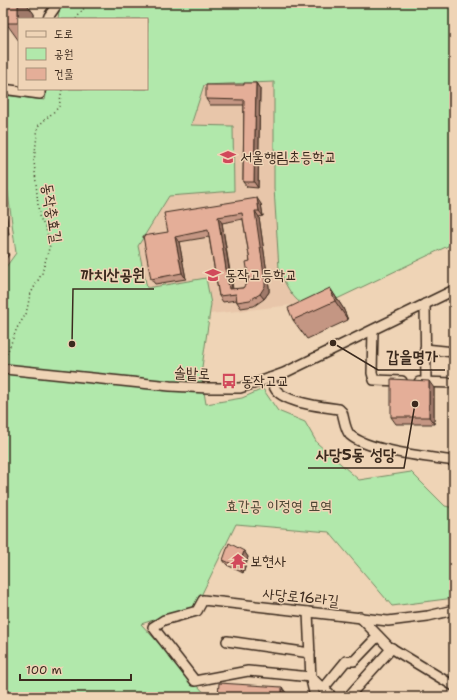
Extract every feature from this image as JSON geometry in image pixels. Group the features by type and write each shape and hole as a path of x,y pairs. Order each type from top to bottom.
{"street":[{"path":"48,18 58,3"},
{"path":"3,89 40,94 40,90"},
{"name":"솔밭로","path":"4,367 208,388 240,388 284,373 454,290"},
{"path":"425,304 426,382"},
{"path":"373,330 372,373 374,380 454,383"},
{"path":"425,349 454,352"},
{"path":"270,378 276,390 284,396 311,405 339,409 342,412 347,430 350,434 364,443 378,448 454,461"},
{"name":"사당로16라길","path":"311,677 248,671 195,681 153,627 164,620 197,611 203,600 388,621 428,616 454,610"},
{"path":"308,612 311,677 315,697"},
{"path":"360,618 392,648 454,686"},
{"path":"323,689 346,661 354,661 378,636"},
{"path":"227,641 310,653"},
{"path":"348,697 392,648"},
{"path":"311,677 329,693 331,697"}],"path":[{"path":"77,18 88,3"},
{"name":"동작충효길","path":"4,367 16,328 26,314 30,295 42,273 50,245 46,229 39,216 38,190 34,161 38,126 59,107 62,90"}],"shaded area":[{"name":"동작고등학교","path":"275,82 274,188 279,269 292,294 302,304 210,314 201,374 149,299 138,246 169,196 204,85"}],"green space":[{"name":"효간공 이정영 묘역","path":"60,3 454,3 454,241 448,246 320,307 304,305 298,301 288,288 279,269 274,188 274,82 204,85 191,125 233,126 234,191 169,196 138,246 147,288 206,278 211,304 201,374 206,404 242,398 263,389 278,411 305,422 317,443 359,480 411,472 445,506 454,508 454,598 392,606 329,532 236,524 196,606 141,624 208,697 3,697 3,271 16,253 3,156 3,95 45,100 47,90 148,90 148,18 58,18"}],"building":[{"path":"6,3 18,3 18,23 6,23"},
{"path":"244,83 256,83 254,182 243,182 244,100 206,99 206,85 244,85"},
{"path":"257,198 259,211 255,211 265,281 265,286 260,294 250,300 237,302 236,294 219,296 208,230 175,237 182,273 151,279 143,236 168,232 164,213","holes":["242,213 250,261 246,262 249,280 243,288 229,289 218,217"]},
{"path":"330,288 335,301 293,320 288,308"},
{"path":"391,379 429,381 429,417 391,417"},
{"path":"229,543 244,551 239,567 223,560"},
{"path":"219,683 282,687 282,697 218,696"}],"place":[{"name":"서울행림초등학교","path":"228,157"},
{"name":"동작고등학교","path":"213,275"},
{"name":"갑을명가","path":"333,343"},
{"name":"까치산공원","path":"72,344"},
{"name":"동작고교","path":"229,381"},
{"name":"사당5동 성당","path":"415,404"},
{"name":"보현사","path":"238,561"}]}
